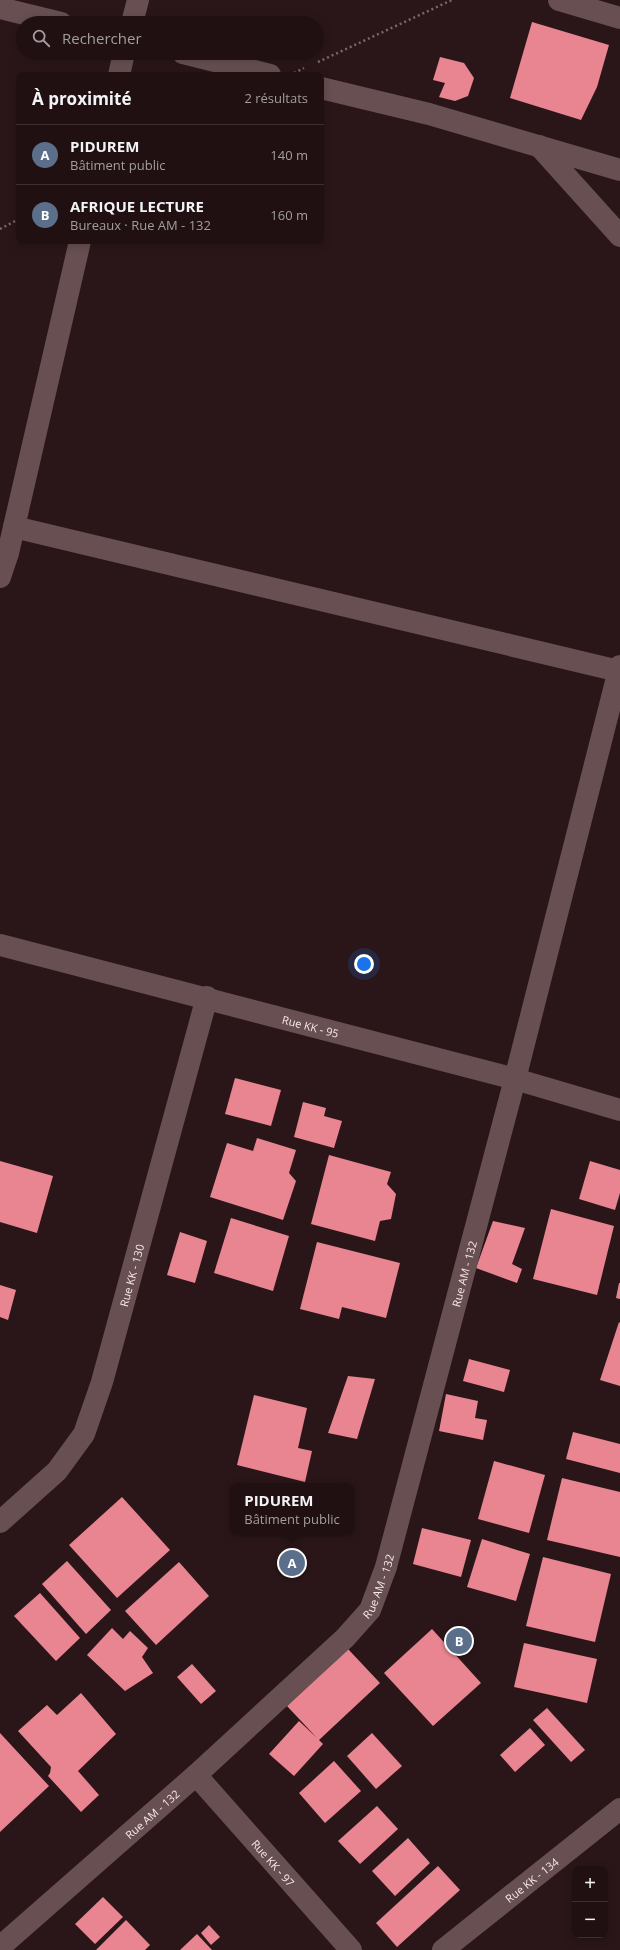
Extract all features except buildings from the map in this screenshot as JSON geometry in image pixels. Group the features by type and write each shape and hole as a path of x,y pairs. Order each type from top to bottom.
{"street":[{"path":"134,16 138,0"},
{"path":"559,0 620,18"},
{"path":"0,8 33,16"},
{"path":"120,72 122,60"},
{"path":"211,60 258,72"},
{"path":"324,89 429,114 620,170"},
{"path":"539,146 620,236"},
{"path":"0,578 14,527 79,244"},
{"path":"14,527 619,669"},
{"name":"Rue AM - 132","path":"0,1947 196,1775 344,1638 370,1610 386,1567 515,1079 615,709 619,669"},
{"name":"Rue KK - 95","path":"0,945 207,997 515,1079 620,1110"},
{"name":"Rue KK - 130","path":"0,1522 57,1471 84,1434 102,1382 207,997"},
{"name":"Rue KK - 97","path":"196,1775 352,1950"},
{"name":"Rue KK - 134","path":"442,1950 620,1810"}],"path":[{"path":"324,59 452,0"},
{"path":"317,62 321,60"},
{"path":"295,72 310,65"},
{"path":"0,229 16,221"}],"place":[{"name":"PIDUREM","path":"292,1563"},
{"name":"AFRIQUE LECTURE","path":"459,1641"}]}
